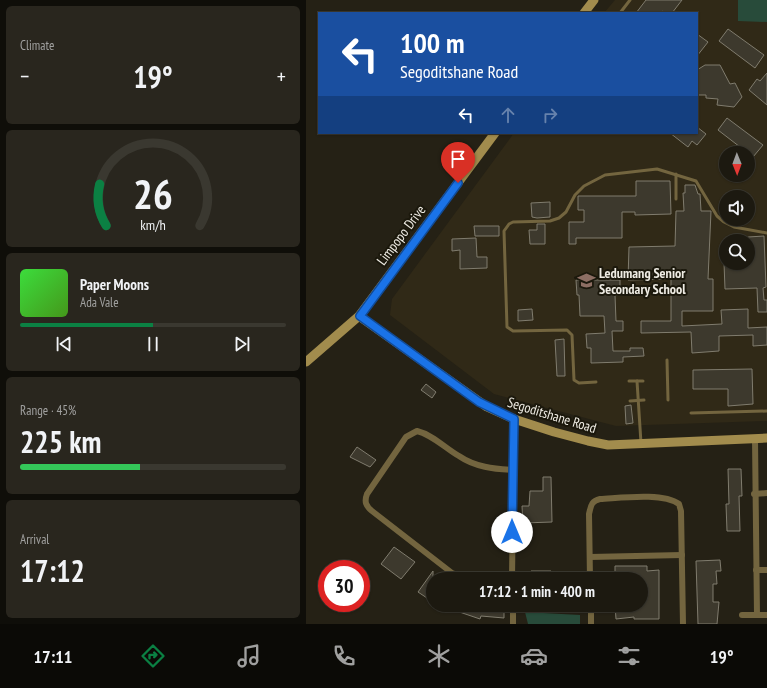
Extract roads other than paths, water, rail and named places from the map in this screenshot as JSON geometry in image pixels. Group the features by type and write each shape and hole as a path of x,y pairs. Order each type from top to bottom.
{"street":[{"path":"585,12 594,0"},
{"name":"Limpopo Drive","path":"306,362 360,316 494,134"},
{"name":"Segoditshane Road","path":"360,316 479,402 514,419 600,444 767,438"},
{"path":"512,572 514,419"},
{"path":"451,572 372,511 364,500 366,494 406,437 417,431 426,433 461,458 494,469 513,470"},
{"path":"755,439 754,494 757,615"},
{"path":"754,494 767,494"},
{"path":"590,572 589,514 591,504 593,502 600,499 648,497 668,498 680,504 683,624"},
{"path":"590,557 682,555"},
{"path":"756,570 767,570"},
{"path":"513,612 513,624"},
{"path":"591,612 591,624"},
{"path":"742,615 767,615"}],"lane":[{"path":"621,12 630,0"},
{"path":"596,382 578,382 574,380 572,336 570,332 563,330 513,331 507,327 505,227 513,222 550,221 559,218 566,212 576,195 584,186 605,175 657,169 696,181 717,216 724,222 734,227 767,232"},
{"path":"676,174 676,199"},
{"path":"667,360 668,400"},
{"path":"629,381 644,381"},
{"path":"637,381 641,443"},
{"path":"630,401 644,400"},
{"path":"691,413 767,411"}],"place":[{"name":"Ledumang Senior Secondary School","path":"586,281"}]}
